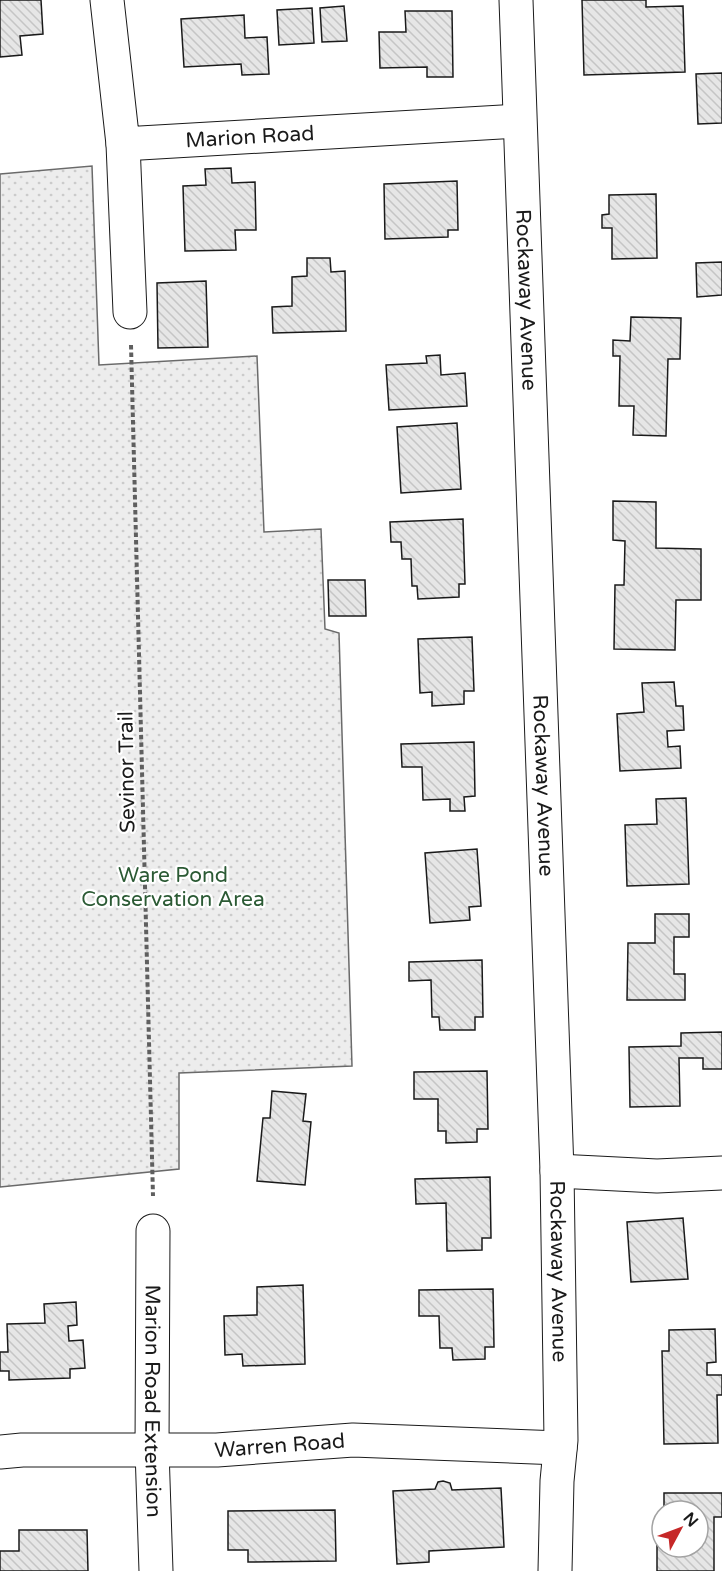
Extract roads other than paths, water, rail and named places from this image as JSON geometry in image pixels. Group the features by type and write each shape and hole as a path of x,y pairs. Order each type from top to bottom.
{"street":[{"path":"107,0 123,144 130,312"},
{"name":"Rockaway Avenue","path":"516,0 557,1171 560,1448 555,1571"},
{"name":"Marion Road","path":"123,144 519,121"},
{"path":"557,1171 657,1176 722,1173"},
{"name":"Marion Road Extension","path":"153,1231 152,1450 156,1571"},
{"name":"Warren Road","path":"0,1452 217,1450 352,1440 560,1448"}],"park label":[{"name":"Ware Pond Conservation Area","path":"173,887"}]}
